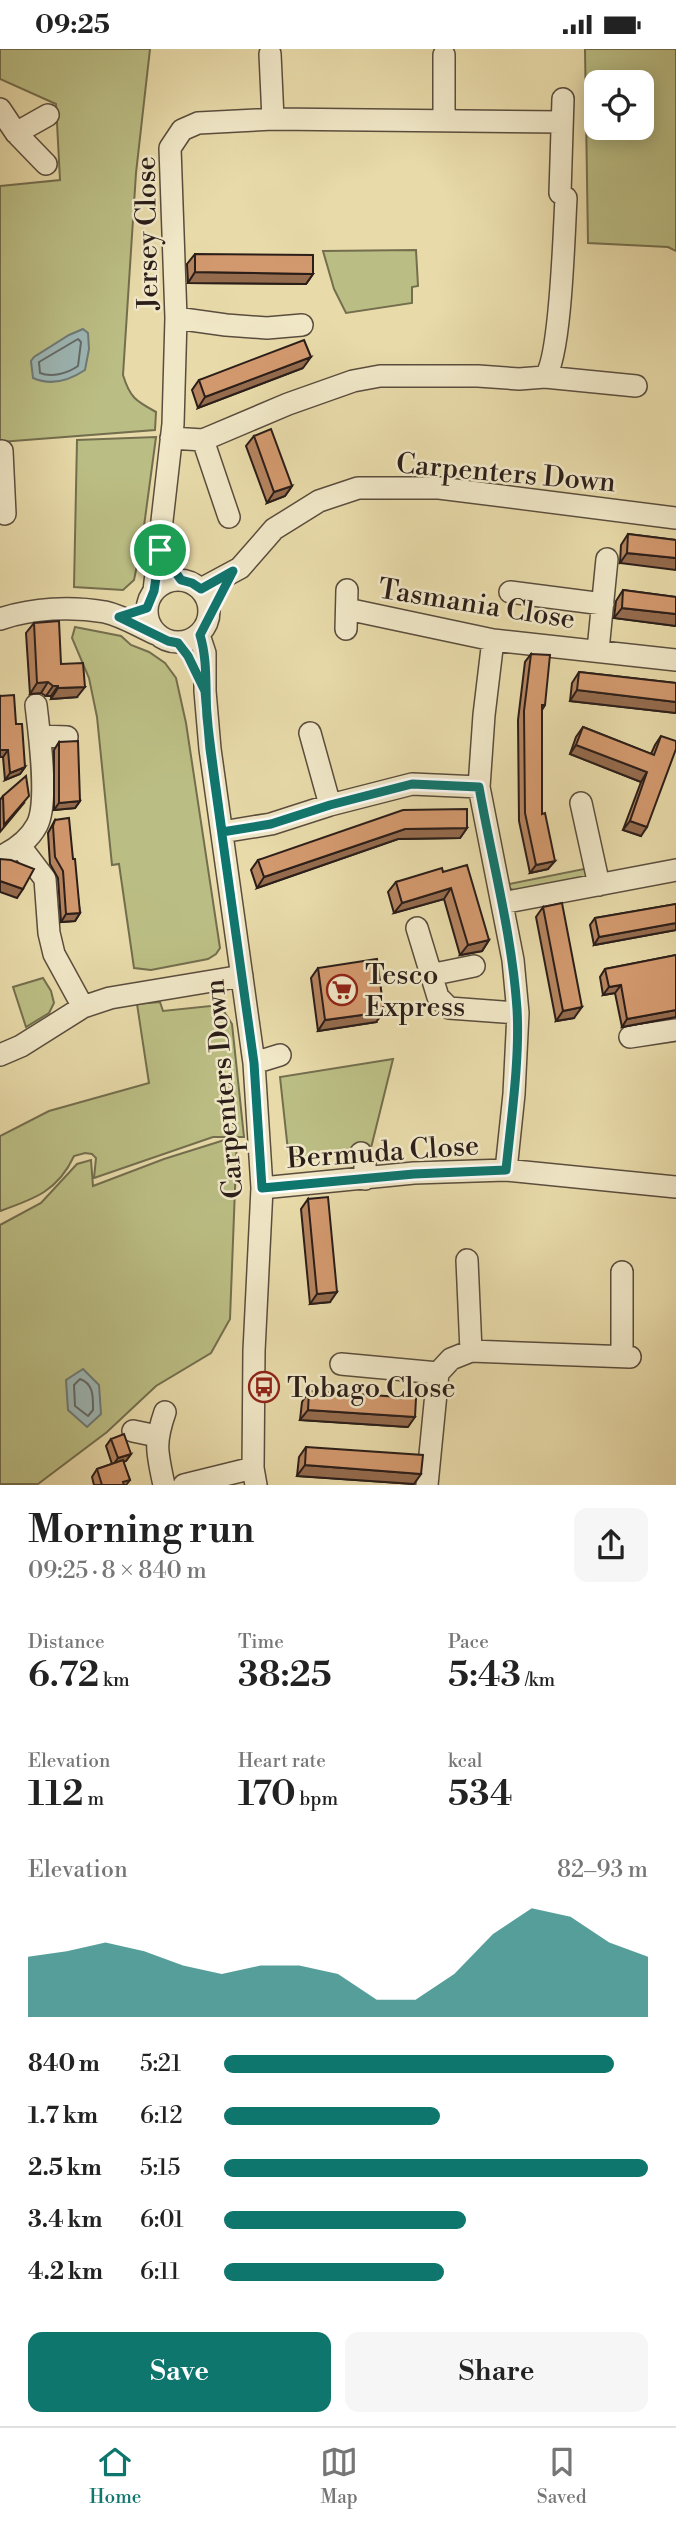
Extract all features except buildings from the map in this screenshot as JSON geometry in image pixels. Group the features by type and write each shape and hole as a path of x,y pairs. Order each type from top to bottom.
{"street":[{"path":"270,54 273,119"},
{"path":"444,55 444,121"},
{"path":"545,377 551,370 557,323 563,196 563,99"},
{"path":"0,109 16,133 46,164"},
{"path":"16,133 48,115"},
{"name":"Jersey Close","path":"151,599 160,550 171,438 176,318 170,148 182,130 198,123 273,119 561,122"},
{"path":"176,318 267,328 302,325"},
{"path":"171,438 203,440 340,386 380,376 478,376 519,379 545,377 636,386"},
{"path":"203,440 229,517"},
{"path":"2,451 1,487 5,514"},
{"name":"Carpenters Down","path":"233,571 240,568 274,529 319,501 358,488 439,488 676,518"},
{"path":"160,550 181,580"},
{"name":"Tasmania Close","path":"598,650 607,559"},
{"path":"201,589 233,571"},
{"path":"0,619 17,613 42,610 106,613 168,641 190,641 200,635 208,622 210,611 233,571"},
{"path":"119,617 151,599 163,584 181,580 201,589 210,611"},
{"path":"510,592 603,604"},
{"path":"151,599 150,625 156,634"},
{"name":"Tasmania Close","path":"346,609 493,640 676,660"},
{"name":"Carpenters Down","path":"200,635 205,653 210,749 254,1063 262,1188 254,1351 254,1476"},
{"path":"493,640 479,787 513,960 517,1013 514,1094 506,1170"},
{"path":"178,643 188,656 205,691"},
{"path":"0,856 20,846 38,824 42,798 36,705"},
{"path":"310,733 330,805"},
{"path":"40,736 67,737"},
{"path":"222,832 271,824 330,805 412,784 479,787"},
{"path":"581,803 599,885"},
{"path":"20,846 45,879 49,933 54,954 83,1007"},
{"path":"502,904 676,870"},
{"path":"417,928 438,997 449,1008 517,1013"},
{"path":"430,975 474,966"},
{"path":"0,1055 21,1046 83,1007 110,998 242,976"},
{"path":"630,1037 676,1030"},
{"path":"254,1063 280,1055"},
{"path":"361,1153 365,1162 365,1179"},
{"name":"Bermuda Close","path":"262,1188 414,1174 506,1170 676,1187"},
{"path":"467,1260 471,1350"},
{"path":"427,1485 438,1373 451,1359 471,1350 626,1356 622,1272"},
{"path":"341,1364 438,1373"},
{"path":"164,1485 156,1450 157,1436 165,1412"},
{"path":"134,1431 157,1436"},
{"path":"184,1485 254,1476"}],"green space":[{"path":"0,49 150,49 136,173 123,375 135,398 156,412 155,430 0,442 0,186 60,180 56,104 0,79"},
{"path":"585,49 676,49 676,251 668,247 588,243 586,140 654,140 654,70 585,70"},
{"path":"416,250 418,286 412,287 412,303 346,313 334,289 323,251"},
{"path":"156,437 134,580 123,590 74,587 77,440"},
{"path":"75,627 121,636 131,645 149,652 165,663 176,678 186,723 220,948 208,959 151,970 134,968 119,864 112,865 97,717 89,678 72,638"},
{"path":"589,868 583,880 515,891 509,888 509,884"},
{"path":"43,978 54,1003 49,1013 26,1027 13,987"},
{"path":"160,1002 163,1011 220,1005 232,1024 244,1137 237,1137 230,1319 211,1353 156,1386 107,1432 38,1484 0,1484 0,1225 41,1203 77,1164 91,1160 93,1186 164,1159 234,1137 213,1137 94,1178 96,1158 85,1153 74,1156 53,1186 34,1198 0,1211 0,1136 49,1111 149,1083 137,1004"},
{"path":"393,1059 370,1152 289,1160 280,1077"}],"water":[{"path":"83,329 88,333 89,349 85,370 60,381 47,382 33,378 31,361 34,357"},
{"path":"83,1369 99,1385 101,1414 87,1427 68,1410 66,1380"}],"place":[{"name":"Tesco Express","path":"342,990"},
{"name":"Tobago Close","path":"264,1387"}],"route":[{"path":"160,550 154,591 147,608 119,617 168,641 178,643 188,656 205,691 210,749 254,1063 262,1188 414,1174 506,1170 514,1094 517,1013 513,960 479,787 412,784 330,805 271,824 222,832 210,749 205,653 200,635 208,622 210,611 233,571 201,589 181,580 160,550"}]}
